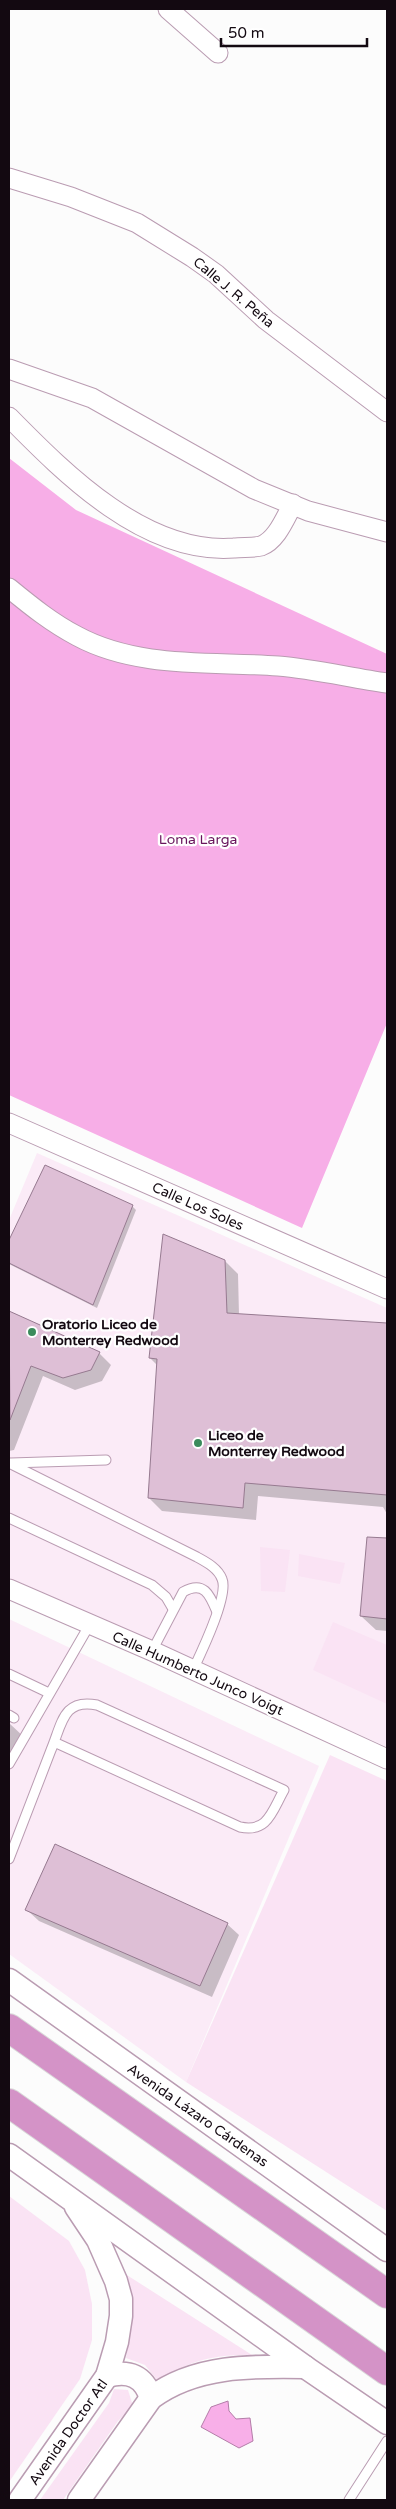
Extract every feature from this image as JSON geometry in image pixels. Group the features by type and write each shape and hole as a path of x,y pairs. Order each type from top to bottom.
{"highway":[{"path":"9,2028 387,2294"},
{"path":"9,2103 387,2371"}],"street":[{"path":"168,9 218,53"},
{"name":"Calle J. R. Peña","path":"9,178 71,197 137,223 192,257 216,274 266,320 387,412"},
{"path":"9,369 92,398 254,489 293,504 387,532"},
{"path":"9,417 53,462 87,490 118,512 172,540 216,549 261,546 276,534 293,504"},
{"path":"9,588 51,622 79,638 110,649 147,658 181,662 281,666 387,683"},
{"name":"Calle Los Soles","path":"9,1123 387,1289"},
{"name":"Calle Humberto Junco Voigt","path":"9,1589 152,1651 387,1759"},
{"name":"Avenida Lázaro Cárdenas","path":"9,1980 387,2250"},
{"path":"9,2155 305,2367 387,2423"},
{"name":"Avenida Doctor Atl","path":"20,2500 107,2376 122,2316 121,2299 109,2263 68,2196"},
{"path":"80,2500 150,2398 167,2386 188,2377 215,2371 241,2368 305,2367"},
{"path":"107,2376 124,2373 134,2375 142,2380 150,2398"}],"lane":[{"path":"9,1463 106,1460"},
{"path":"9,1463 211,1566 223,1581 224,1588 217,1612 193,1670"},
{"path":"9,1518 152,1585 166,1597 172,1609"},
{"path":"152,1651 182,1592 196,1587 210,1595 217,1612"},
{"path":"9,1764 90,1624"},
{"path":"9,1674 49,1693"},
{"path":"9,1859 54,1742 68,1710 74,1705 84,1702 97,1705 284,1790 264,1825 256,1829 248,1829 54,1742"},
{"path":"349,2500 387,2441"}],"shaded area":[{"name":"Liceo de Monterrey Redwood","path":"37,1153 387,1308 387,1747 9,1578 9,1220"},
{"path":"260,1547 290,1550 285,1592 261,1591"},
{"path":"299,1554 345,1563 340,1584 298,1576"},
{"path":"9,1619 319,1766 186,2082 9,1954"},
{"path":"333,1622 387,1645 387,1704 313,1670"},
{"path":"330,1755 387,1781 387,2211 186,2082"},
{"path":"9,2196 69,2241 85,2270 92,2304 92,2340 80,2379 9,2482"},
{"path":"119,2270 252,2355 224,2356 203,2360 192,2363 157,2380 145,2365 126,2358 130,2334 130,2313"},
{"path":"114,2389 128,2390 133,2406 118,2421 63,2500 40,2500 109,2403"},
{"path":"228,2401 229,2411 236,2419 250,2418 253,2441 239,2448 201,2427 211,2407"}],"green space":[{"name":"Loma Larga","path":"9,458 76,510 387,654 387,1023 302,1228 9,1095"}],"building":[{"path":"45,1165 133,1205 93,1305 9,1263 9,1240"},
{"path":"163,1234 225,1260 227,1313 387,1323 387,1495 245,1483 243,1508 148,1498 157,1359 149,1358"},
{"name":"Oratorio Liceo de Monterrey Redwood","path":"9,1311 100,1352 91,1370 63,1378 31,1366 10,1420"},
{"path":"367,1537 387,1538 387,1619 360,1616"},
{"path":"55,1844 228,1923 200,1986 25,1910"}],"place":[{"name":"Oratorio Liceo de Monterrey Redwood","path":"32,1332"},
{"name":"Liceo de Monterrey Redwood","path":"198,1443"}]}
